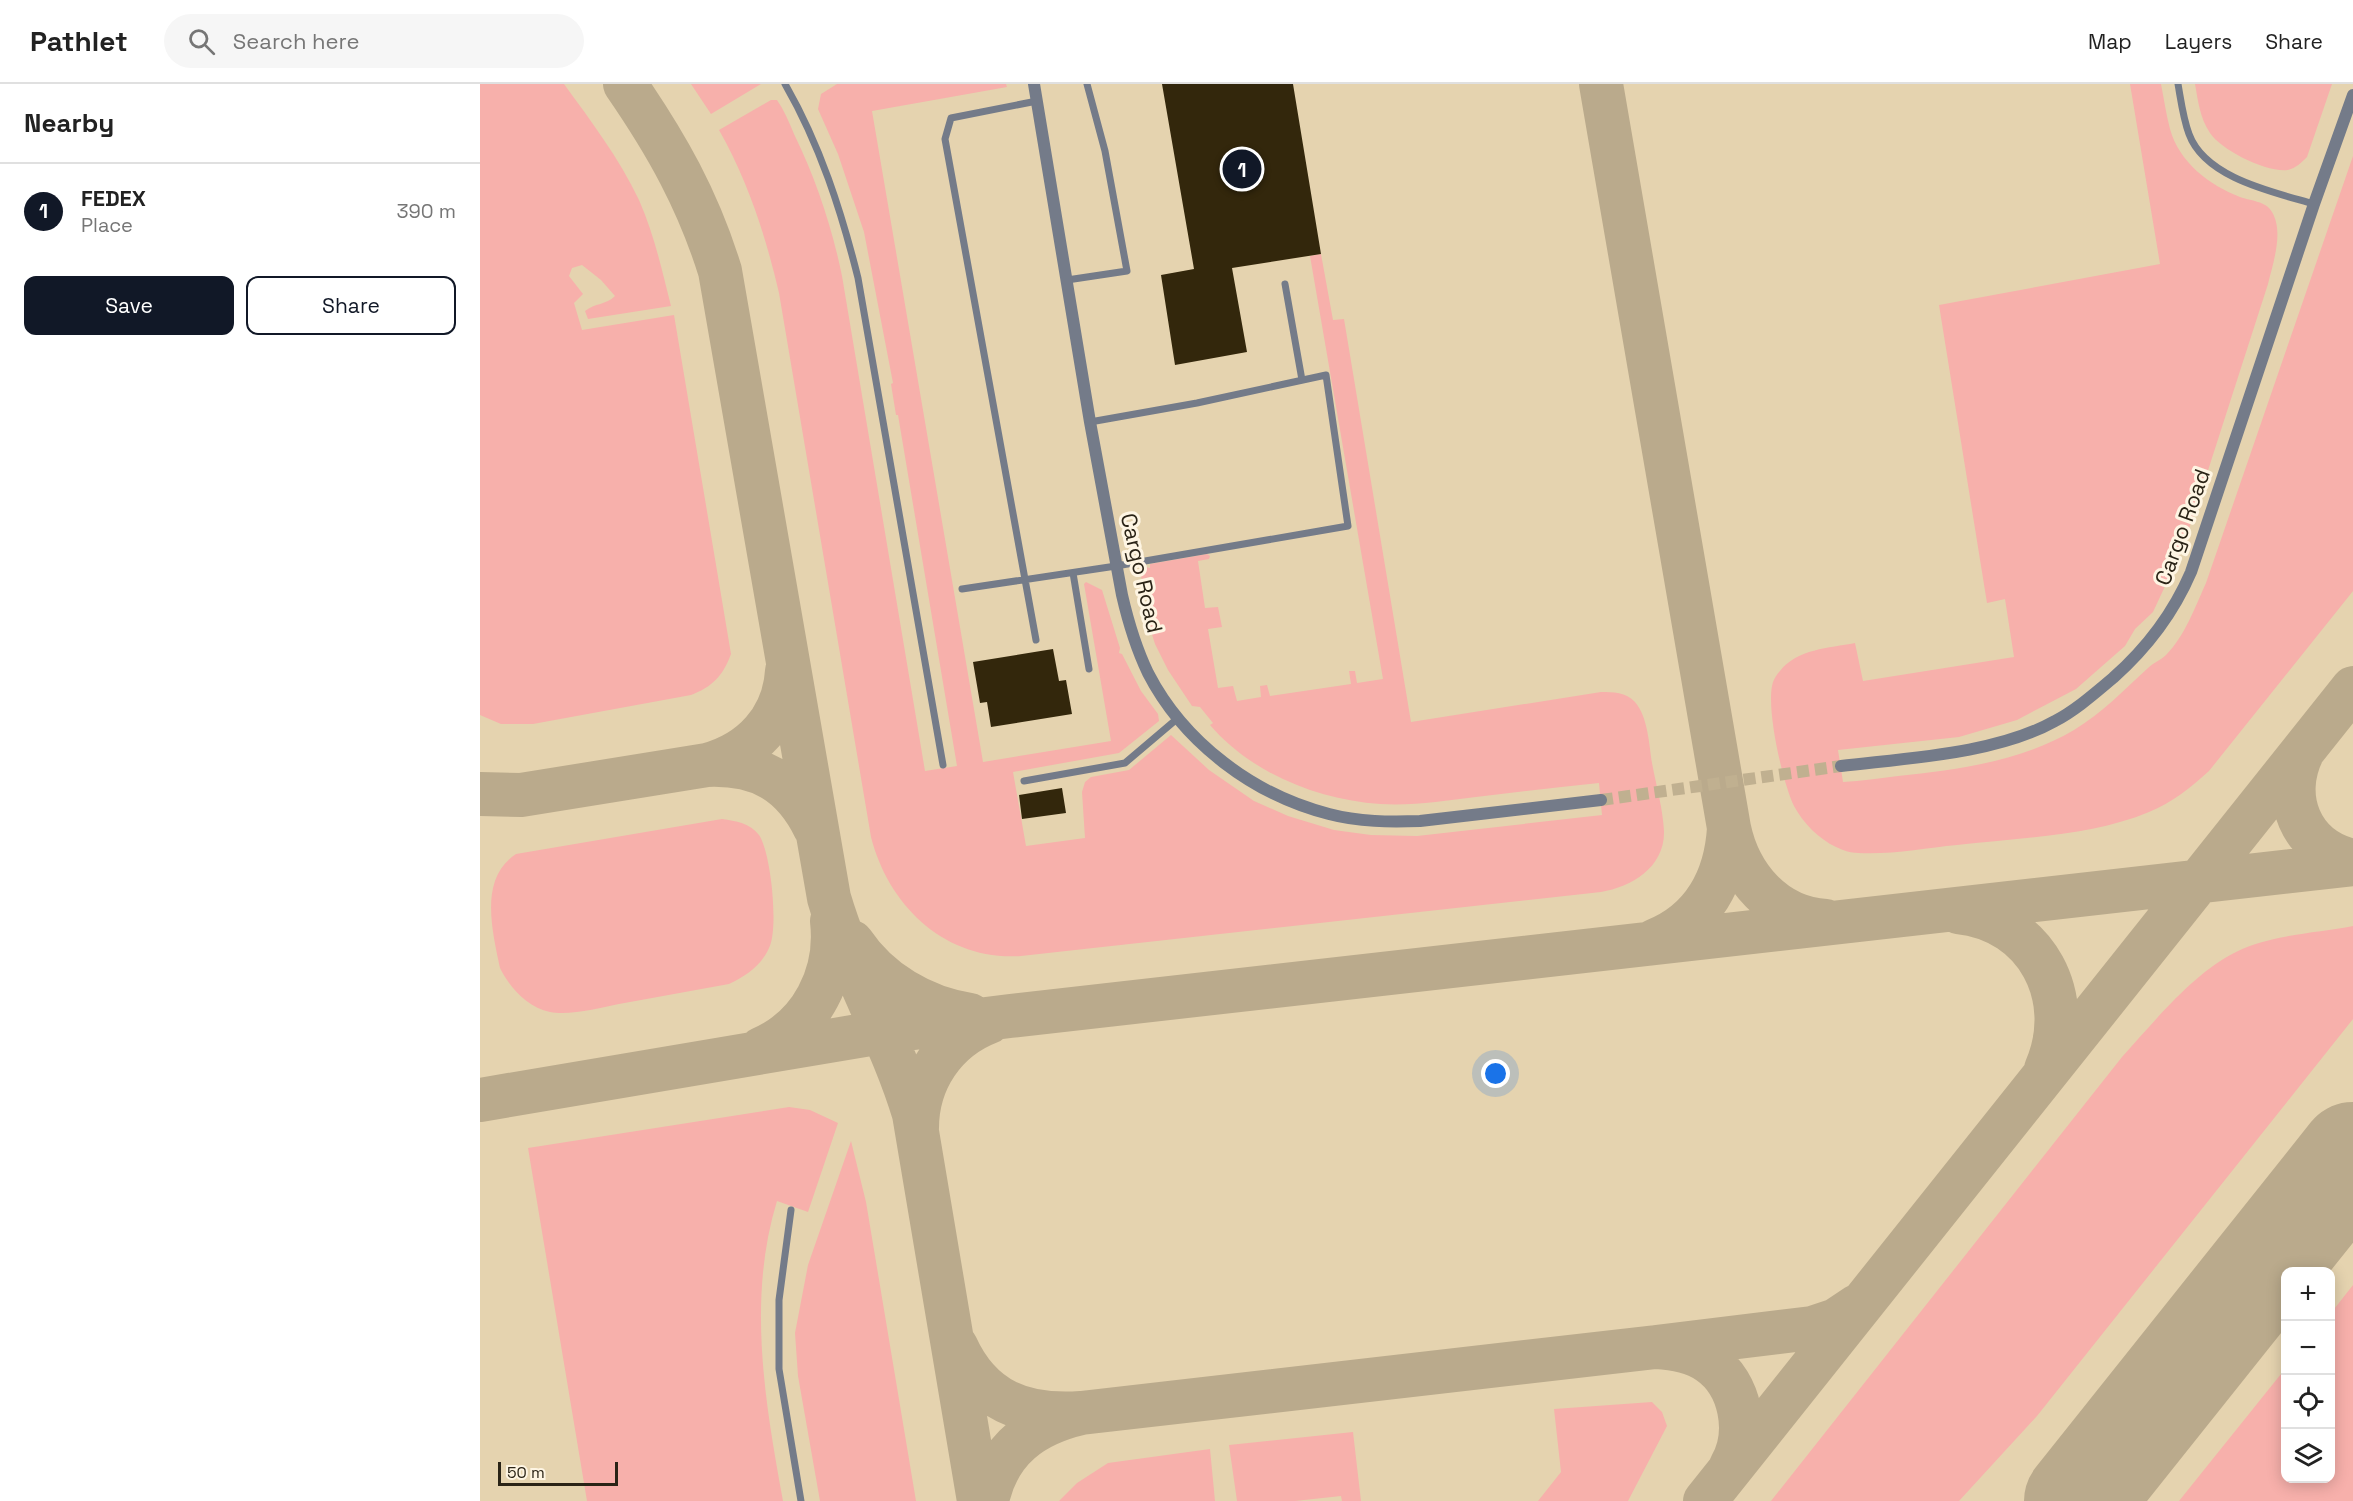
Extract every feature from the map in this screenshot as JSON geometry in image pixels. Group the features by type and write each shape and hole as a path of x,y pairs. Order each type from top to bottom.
{"street":[{"name":"Cargo Road","path":"1034,84 1116,566 1129,623 1148,672 1178,718 1193,736 1245,778 1276,795 1331,815 1391,822 1420,821 1601,800"},
{"name":"Cargo Road","path":"1841,766 1966,751 2035,731 2076,708 2147,646 2171,614 2192,572 2314,204 2353,96"}],"lane":[{"path":"1067,280 1127,271 1105,151 1087,84"},
{"path":"2178,84 2189,135 2198,152 2210,164 2249,183 2314,204"},
{"path":"787,85 824,163 838,204 858,278 943,765"},
{"path":"1036,640 945,139 951,118 1037,101"},
{"path":"1285,285 1302,380"},
{"path":"962,589 1074,573 1348,526 1326,375 1197,403 1090,422"},
{"path":"1074,573 1089,669"},
{"path":"1024,782 1125,763 1178,718"},
{"path":"791,1210 779,1300 779,1369 801,1501"}],"shaded area":[{"path":"480,84 564,84 623,169 649,226 671,306 588,319 585,311 615,296 601,280 582,265 572,268 569,276 583,294 574,303 582,330 674,315 731,654 716,680 691,695 533,724 501,724 480,715"},
{"path":"691,84 761,84 711,114"},
{"path":"837,84 1006,84 1007,87 872,111 983,762 1111,741 1084,584 1086,582 1102,590 1120,648 1119,653 1122,654 1141,691 1158,714 1159,721 1119,753 1013,772 1026,846 1085,838 1082,792 1085,782 1091,777 1129,770 1171,735 1209,770 1254,801 1288,816 1334,830 1371,835 1417,836 1602,815 1599,783 1440,802 1404,804 1357,801 1310,790 1265,770 1227,742 1210,725 1213,723 1200,707 1192,706 1168,670 1155,644 1144,609 1149,603 1144,582 1139,574 1146,567 1150,568 1150,564 1207,554 1210,556 1209,559 1198,561 1205,608 1218,607 1222,627 1208,629 1218,688 1233,686 1237,701 1261,697 1260,686 1267,685 1270,696 1351,684 1349,671 1355,671 1357,683 1383,679 1310,256 1321,254 1333,320 1344,319 1411,722 1601,692 1628,696 1643,715 1662,814 1663,844 1653,865 1635,880 1601,892 1021,956 994,955 968,949 945,939 925,925 891,886 871,837 779,293 755,210 739,169 719,130 771,100 777,100 816,186 828,221 842,276 925,771 957,766 898,415 896,415 891,384 893,383 864,232 838,154 818,109 821,94"},
{"path":"2130,84 2161,84 2174,141 2188,162 2217,186 2269,208 2277,229 2275,257 2268,284 2180,554 2153,612 2135,629 2125,646 2076,689 2017,720 1959,737 1838,750 1843,782 1966,767 2011,757 2054,741 2074,730 2113,701 2173,647 2189,621 2206,583 2353,156 2353,591 2209,771 2166,804 2127,820 2054,835 1882,853 1855,853 1841,849 1830,844 1812,830 1794,806 1780,763 1773,726 1771,693 1773,682 1780,671 1795,658 1824,648 1855,643 1863,681 2014,657 2005,599 1987,603 1939,305 2160,264"},
{"path":"2195,84 2332,84 2307,157 2296,167 2279,170 2245,159 2216,140 2204,121"},
{"path":"722,819 742,823 755,831 759,835 767,857 772,891 772,938 766,954 752,970 729,984 594,1009 558,1013 534,1006 520,996 509,983 500,968 491,904 497,876 516,854"},
{"path":"2353,926 2353,1019 2037,1416 1959,1501 1771,1501 2122,1057 2189,985 2220,961 2249,946 2278,938"},
{"path":"789,1107 810,1110 838,1123 808,1212 777,1201 768,1238 763,1275 762,1351 770,1426 783,1501 587,1501 528,1148"},
{"path":"851,1141 866,1202 916,1501 820,1501 798,1376 795,1333 808,1265"},
{"path":"2353,1285 2353,1501 2179,1501 2281,1374 2281,1483 2335,1483 2335,1308"},
{"path":"1652,1402 1662,1412 1667,1426 1628,1501 1538,1501 1561,1472 1554,1409"},
{"path":"1353,1432 1361,1501 1342,1501 1341,1496 1295,1501 1237,1501 1229,1445"},
{"path":"1210,1449 1215,1501 1059,1501 1077,1483 1108,1463"}],"building":[{"path":"1162,84 1293,84 1321,254 1232,268 1247,352 1175,365 1161,275 1194,269"},
{"path":"1053,649 1059,681 1066,680 1072,714 991,727 987,702 980,703 973,662"},
{"path":"1062,788 1066,813 1022,819 1019,795"}],"taxiway":[{"path":"625,84 680,174 702,220 720,271 829,898 848,953 895,1060 914,1114 979,1501"},
{"path":"1601,84 1729,828"},
{"path":"787,671 780,704 763,732 738,752 707,765 742,767 772,778 796,798 815,828"},
{"path":"1705,1501 2353,688"},
{"path":"2303,751 2296,768 2294,786 2299,819 2320,845 2335,855 2353,861"},
{"path":"480,794 521,795 707,765"},
{"path":"1654,941 1671,933 1686,922 1709,897 1723,864 1729,828 1741,862 1750,878 1762,891 1775,903 1790,912 1826,921"},
{"path":"480,1100 882,1032 2353,864"},
{"path":"1958,912 1986,918 2009,930 2029,946 2043,967 2053,990 2056,1016 2054,1042 2046,1069"},
{"path":"761,1049 794,1027 818,997 831,960 832,921"},
{"path":"852,942 875,969 904,991 936,1006 970,1015"},
{"path":"917,1128 922,1094 936,1063 959,1039 989,1022"},
{"path":"1731,1466 1737,1453 1741,1424 1735,1396 1729,1383 1720,1371 1697,1355 1656,1347 1812,1328 1836,1320 1857,1306"},
{"path":"956,1346 966,1365 978,1380 1006,1402 1041,1412 1081,1413 1048,1424 1020,1442 1000,1467 987,1501"},
{"path":"1081,1413 1656,1347"},
{"path":"2063,1501 2182,1371"}],"runway":[{"path":"2078,1501 2353,1156"}],"tunnel":[{"path":"1601,800 1841,766"}],"place":[{"name":"FEDEX","path":"1242,169"}]}
